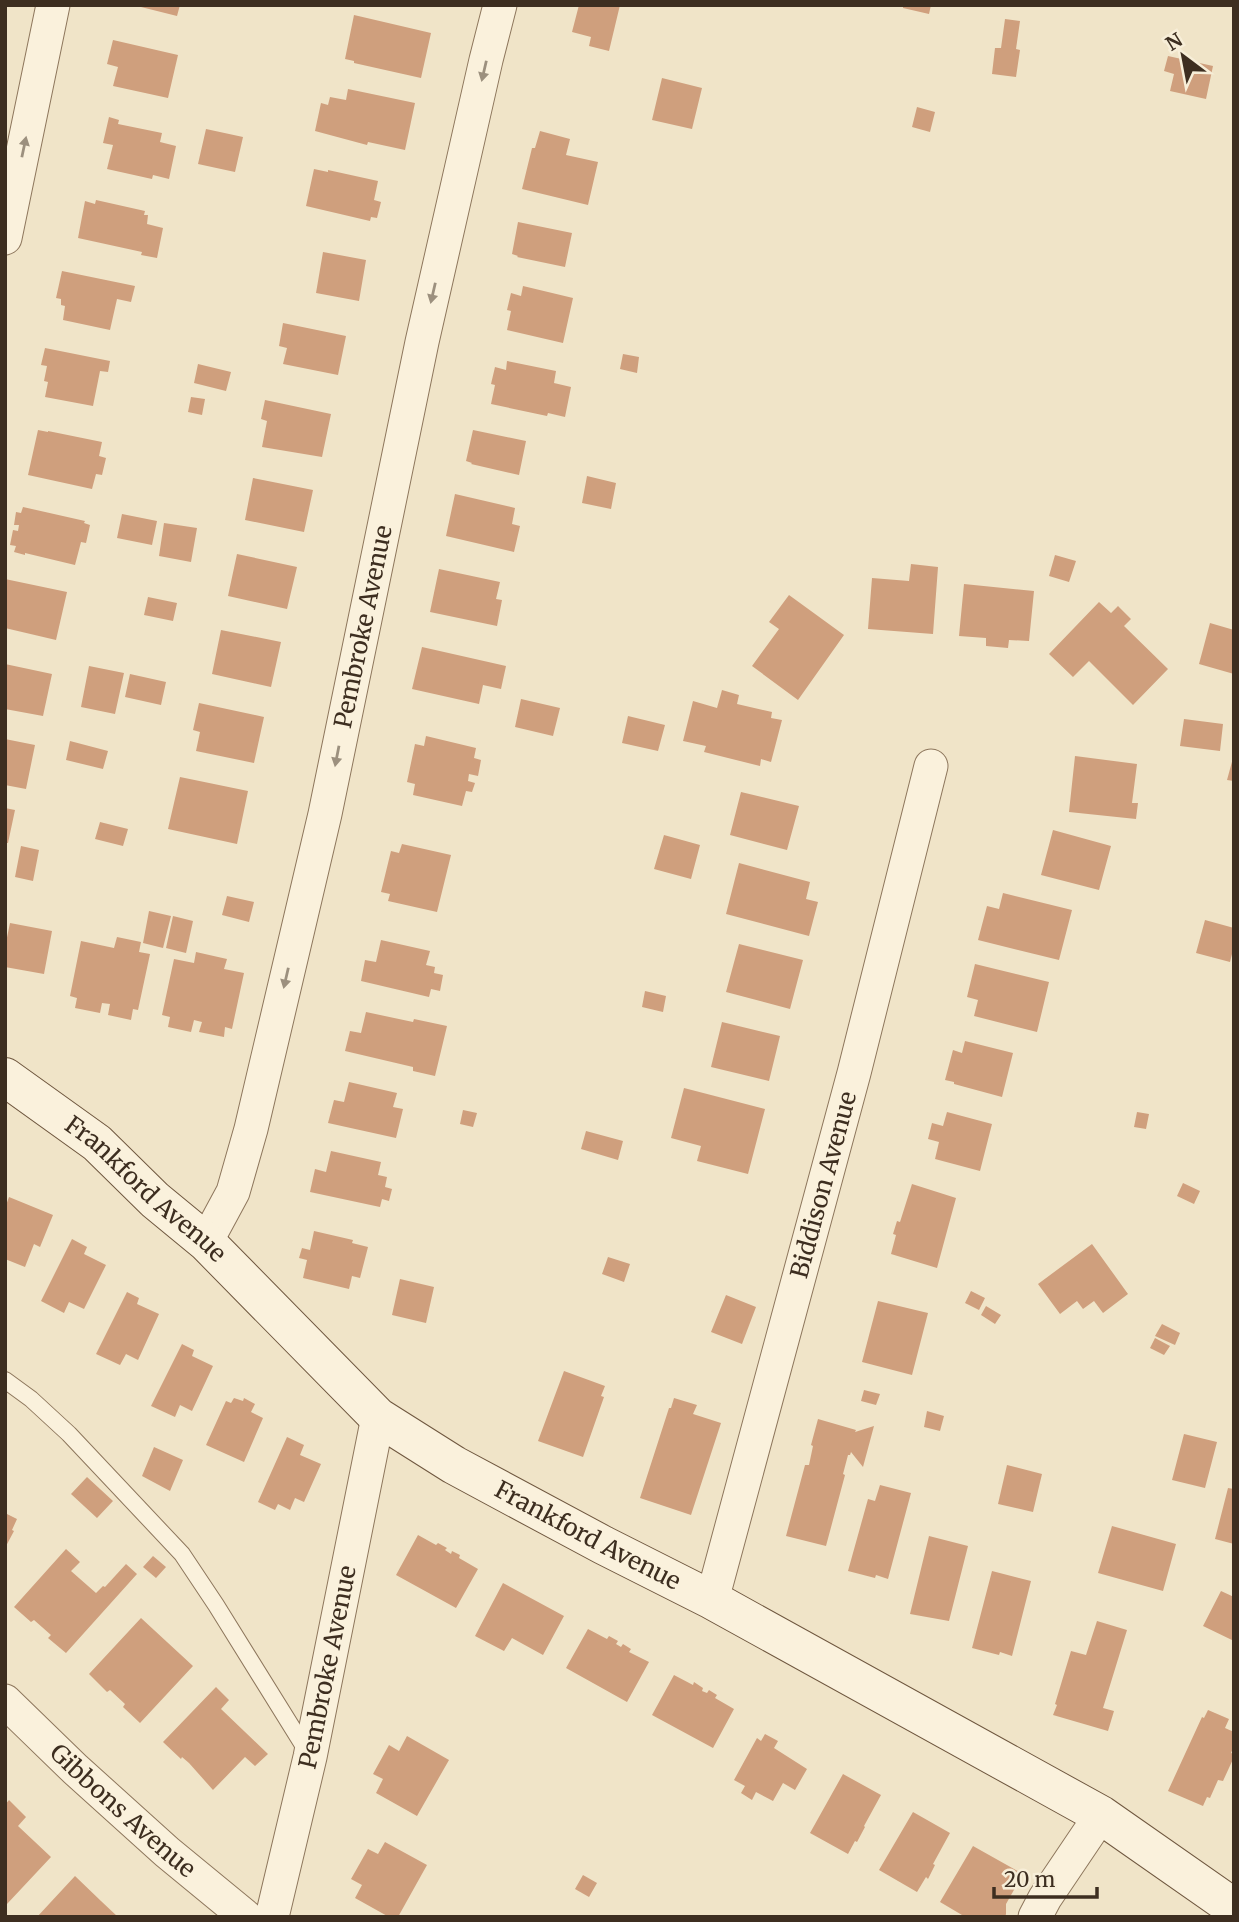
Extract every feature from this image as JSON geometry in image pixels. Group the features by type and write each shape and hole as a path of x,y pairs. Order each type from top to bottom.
{"street":[{"path":"5,238 53,5"},
{"name":"Pembroke Avenue","path":"206,1242 233,1192 257,1102 325,814 422,342 500,5"},
{"name":"Biddison Avenue","path":"712,1600 854,1073 931,766"},
{"name":"Frankford Avenue","path":"5,1077 97,1143 155,1200 206,1242 378,1417 454,1465 712,1600 1101,1815 1234,1908"},
{"name":"Pembroke Avenue","path":"272,1917 310,1757 378,1417"},
{"name":"Gibbons Avenue","path":"5,1701 167,1852 246,1917"},
{"path":"1035,1917 1101,1815"}],"lane":[{"path":"5,1380 69,1434 182,1554 310,1757"}],"building":[{"path":"133,5 180,5 177,16"},
{"path":"579,5 620,5 609,51 589,46 591,37 572,32"},
{"path":"903,5 931,5 929,14 903,8"},
{"path":"354,15 431,33 421,78 345,59"},
{"path":"1005,19 1020,21 1016,77 992,74 995,48 1001,48"},
{"path":"113,40 178,55 168,98 113,86 118,67 107,64"},
{"path":"1168,56 1213,66 1206,99 1170,91 1174,74 1164,71"},
{"path":"662,78 702,88 692,129 652,120"},
{"path":"348,89 415,103 405,150 368,142 367,145 315,131 321,103 328,105 330,97 346,100"},
{"path":"917,107 935,112 930,132 912,127"},
{"path":"109,117 119,120 118,124 162,133 160,142 176,146 169,179 153,175 152,179 107,169 113,145 103,143"},
{"path":"206,129 243,137 235,172 198,164"},
{"path":"540,131 570,139 566,155 598,162 588,205 522,189 532,148 535,148"},
{"path":"314,169 378,181 374,200 381,202 377,218 371,217 370,221 306,206"},
{"path":"96,200 145,211 144,215 148,215 147,224 163,228 157,258 141,255 142,252 78,238 85,201 95,204"},
{"path":"518,222 572,233 565,267 512,254"},
{"path":"323,252 366,260 359,301 316,293"},
{"path":"62,271 135,286 131,302 117,299 110,330 63,320 65,306 61,305 61,299 56,298"},
{"path":"523,286 573,298 563,343 507,330 511,311 507,310 511,293 521,296"},
{"path":"283,323 346,336 338,375 283,364 287,348 279,346"},
{"path":"45,348 110,361 108,372 100,371 93,406 45,397 47,366 41,365"},
{"path":"623,354 639,357 637,373 620,369"},
{"path":"507,361 556,371 554,383 571,387 565,417 548,413 547,416 491,404 495,385 491,384 495,367 506,370"},
{"path":"198,364 231,372 226,391 194,383"},
{"path":"191,397 205,399 202,415 188,412"},
{"path":"265,400 331,414 322,457 262,447 267,421 261,419"},
{"path":"38,430 102,442 99,456 106,458 102,475 96,474 92,489 28,475"},
{"path":"473,430 526,441 519,475 466,461"},
{"path":"587,476 616,483 611,509 582,503"},
{"path":"253,478 313,490 304,532 245,520"},
{"path":"455,494 515,508 512,524 520,526 514,552 446,536"},
{"path":"23,507 85,521 84,523 90,525 86,543 81,542 75,565 14,552 16,546 10,545 13,530 18,531 19,525 14,525 16,512 21,513"},
{"path":"122,514 157,521 152,545 117,538"},
{"path":"164,523 197,528 191,562 159,556"},
{"path":"237,554 297,567 287,609 228,596"},
{"path":"1055,555 1076,561 1069,582 1049,576"},
{"path":"911,564 938,567 933,634 868,629 872,578 909,581"},
{"path":"439,569 500,582 496,599 502,600 497,626 430,612"},
{"path":"5,579 67,592 56,640 5,628"},
{"path":"964,584 1034,591 1029,641 1009,640 1008,648 986,646 986,638 959,636"},
{"path":"789,595 844,635 798,700 752,666 779,629 769,622"},
{"path":"148,597 177,603 173,621 144,615"},
{"path":"1099,602 1111,613 1118,606 1131,619 1124,626 1168,669 1133,705 1089,661 1073,677 1049,654"},
{"path":"1210,623 1234,630 1234,674 1199,664"},
{"path":"221,630 281,642 271,687 212,674"},
{"path":"422,647 506,666 501,689 483,685 479,704 412,689"},
{"path":"5,664 52,674 43,716 5,709"},
{"path":"89,666 124,673 115,714 81,707"},
{"path":"130,674 166,682 161,705 125,697"},
{"path":"722,690 739,695 737,704 772,712 771,718 782,720 771,762 761,759 760,766 704,752 706,746 683,741 693,701 717,708"},
{"path":"521,699 560,708 553,736 515,727"},
{"path":"199,703 264,717 254,763 196,751 200,732 193,730"},
{"path":"628,716 665,725 658,751 622,743"},
{"path":"1184,719 1223,724 1220,751 1180,746"},
{"path":"426,736 476,748 474,758 481,760 478,776 469,774 468,781 475,783 472,792 466,791 462,806 413,795 415,784 407,782 415,744 424,746"},
{"path":"5,739 35,745 26,789 5,785"},
{"path":"70,741 108,751 103,769 66,760"},
{"path":"1075,756 1137,764 1132,803 1138,803 1136,819 1069,812"},
{"path":"1234,758 1234,781 1227,780"},
{"path":"180,777 248,791 237,844 168,829"},
{"path":"741,792 799,806 787,850 730,835"},
{"path":"5,808 15,810 8,843 5,843"},
{"path":"100,822 128,829 123,846 95,839"},
{"path":"1053,830 1111,846 1099,890 1041,875"},
{"path":"664,835 700,845 691,879 654,869"},
{"path":"402,844 451,855 437,912 388,901 390,894 381,892 391,851 399,853"},
{"path":"21,846 39,850 33,881 15,877"},
{"path":"739,863 810,882 806,899 818,902 809,936 726,914"},
{"path":"1003,893 1072,910 1059,960 978,940 987,906 999,909"},
{"path":"227,896 254,902 249,922 222,915"},
{"path":"149,911 171,916 163,948 143,943"},
{"path":"173,916 193,921 186,953 166,948"},
{"path":"1205,920 1234,928 1234,946 1230,962 1196,953"},
{"path":"10,923 52,931 44,974 5,967 5,947"},
{"path":"117,937 141,942 139,952 150,954 138,1010 133,1009 131,1020 108,1015 110,1004 102,1003 100,1013 75,1008 77,998 70,996 81,941 114,948"},
{"path":"381,940 430,951 426,965 435,967 434,973 443,975 440,991 431,989 429,997 361,981 365,960 376,962"},
{"path":"739,944 803,960 790,1009 726,992"},
{"path":"196,952 227,959 224,969 244,973 232,1029 225,1027 224,1037 199,1032 202,1022 194,1020 191,1032 168,1027 170,1017 162,1015 174,959 194,963"},
{"path":"975,964 1049,982 1037,1032 974,1016 978,1000 967,997"},
{"path":"645,991 666,996 663,1012 642,1007"},
{"path":"366,1012 447,1026 435,1076 413,1071 413,1067 345,1051 350,1031 361,1033"},
{"path":"722,1022 780,1036 769,1081 711,1067"},
{"path":"965,1041 1013,1053 1002,1097 945,1080 953,1050 962,1053"},
{"path":"349,1082 397,1093 393,1107 403,1109 396,1138 328,1123 334,1100 344,1102"},
{"path":"684,1088 765,1109 748,1174 697,1161 701,1146 671,1138"},
{"path":"463,1110 477,1113 473,1127 460,1124"},
{"path":"947,1112 992,1124 980,1171 935,1159 939,1142 928,1139 932,1123 943,1126"},
{"path":"1137,1112 1149,1114 1146,1129 1134,1127"},
{"path":"586,1131 623,1141 618,1160 581,1149"},
{"path":"331,1151 381,1162 378,1175 387,1177 385,1187 392,1189 389,1201 382,1199 380,1207 310,1192 315,1169 326,1172"},
{"path":"1183,1183 1200,1191 1194,1204 1177,1196"},
{"path":"912,1184 956,1198 937,1268 891,1254 896,1235 893,1234 897,1221 900,1222"},
{"path":"9,1197 53,1215 40,1247 34,1244 25,1267 5,1259 5,1208"},
{"path":"314,1231 353,1240 352,1243 368,1247 360,1278 352,1276 349,1289 303,1278 307,1260 299,1258 302,1248 310,1250"},
{"path":"72,1239 87,1247 84,1254 106,1265 84,1309 69,1302 64,1313 41,1301"},
{"path":"1092,1244 1128,1294 1103,1313 1094,1301 1083,1309 1077,1301 1060,1314 1038,1284"},
{"path":"608,1257 630,1264 624,1282 602,1274"},
{"path":"400,1279 434,1287 426,1323 392,1315"},
{"path":"971,1291 985,1298 979,1310 965,1303"},
{"path":"127,1292 139,1298 137,1304 159,1314 138,1360 126,1354 120,1365 96,1354"},
{"path":"726,1295 756,1307 742,1344 711,1332"},
{"path":"878,1301 928,1313 912,1375 862,1362"},
{"path":"986,1306 1001,1315 995,1324 981,1315"},
{"path":"1162,1324 1180,1333 1175,1345 1155,1336"},
{"path":"1155,1338 1170,1346 1164,1355 1150,1348"},
{"path":"182,1344 194,1350 192,1356 213,1366 192,1411 180,1405 175,1417 151,1406"},
{"path":"564,1371 605,1386 601,1396 604,1397 583,1457 538,1441"},
{"path":"864,1390 880,1394 876,1405 861,1401"},
{"path":"234,1398 243,1401 244,1398 255,1404 251,1412 263,1418 244,1462 206,1445 226,1401 231,1403"},
{"path":"674,1398 697,1405 693,1414 721,1423 691,1515 640,1498"},
{"path":"927,1411 944,1416 940,1431 924,1427"},
{"path":"818,1419 856,1430 855,1432 874,1426 863,1467 851,1452 848,1455 826,1546 786,1536 805,1465 809,1465"},
{"path":"1184,1434 1217,1442 1205,1488 1172,1480"},
{"path":"287,1437 304,1445 300,1455 321,1464 304,1502 295,1498 290,1510 278,1504 275,1510 258,1502"},
{"path":"154,1447 183,1460 170,1491 142,1476"},
{"path":"1007,1465 1042,1474 1033,1512 998,1504"},
{"path":"87,1477 113,1501 97,1518 71,1494"},
{"path":"880,1485 911,1493 888,1579 848,1571 868,1499 875,1501"},
{"path":"1228,1488 1234,1489 1234,1544 1215,1539"},
{"path":"5,1513 17,1519 5,1548"},
{"path":"1112,1526 1176,1544 1163,1591 1098,1573"},
{"path":"418,1535 447,1548 445,1550 451,1554 452,1551 460,1555 459,1558 478,1569 456,1608 396,1575"},
{"path":"929,1536 968,1546 949,1621 910,1614"},
{"path":"66,1549 80,1562 71,1571 96,1593 126,1564 137,1574 66,1653 48,1638 51,1635 14,1607"},
{"path":"153,1556 166,1567 156,1578 143,1567"},
{"path":"992,1571 1031,1581 1012,1656 972,1648"},
{"path":"503,1583 564,1616 543,1655 512,1638 504,1651 475,1636"},
{"path":"1221,1591 1234,1597 1234,1641 1203,1626"},
{"path":"141,1618 193,1666 140,1723 123,1707 125,1704 110,1690 107,1692 89,1674"},
{"path":"1097,1621 1127,1630 1103,1708 1114,1711 1108,1731 1053,1715 1071,1651 1086,1655"},
{"path":"588,1629 607,1639 609,1636 618,1641 616,1644 621,1647 623,1644 631,1649 629,1652 649,1662 627,1702 566,1668"},
{"path":"674,1675 693,1685 694,1682 703,1688 702,1691 707,1693 709,1690 717,1695 715,1698 734,1709 713,1748 652,1715"},
{"path":"216,1687 229,1700 221,1709 268,1754 255,1766 245,1757 213,1790 189,1763 163,1742"},
{"path":"1208,1710 1229,1719 1225,1728 1234,1732 1231,1753 1234,1757 1223,1781 1218,1780 1203,1806 1168,1791 1202,1717 1204,1718"},
{"path":"765,1734 778,1741 774,1748 807,1769 795,1790 783,1783 773,1801 756,1792 752,1800 741,1793 745,1786 734,1780 757,1738 761,1741"},
{"path":"407,1736 449,1760 417,1816 376,1793 383,1779 373,1774 389,1745 399,1751"},
{"path":"843,1774 881,1795 848,1854 810,1833"},
{"path":"9,1800 26,1817 18,1826 51,1857 7,1904 5,1805"},
{"path":"913,1812 950,1833 928,1879 926,1877 917,1892 879,1870"},
{"path":"385,1842 427,1865 398,1917 389,1917 355,1898 362,1885 351,1879 368,1849 378,1854"},
{"path":"973,1846 1023,1874 1006,1904 1005,1917 961,1917 962,1915 940,1902"},
{"path":"583,1875 597,1883 589,1897 575,1889"},
{"path":"75,1876 101,1901 118,1917 37,1917"}]}
